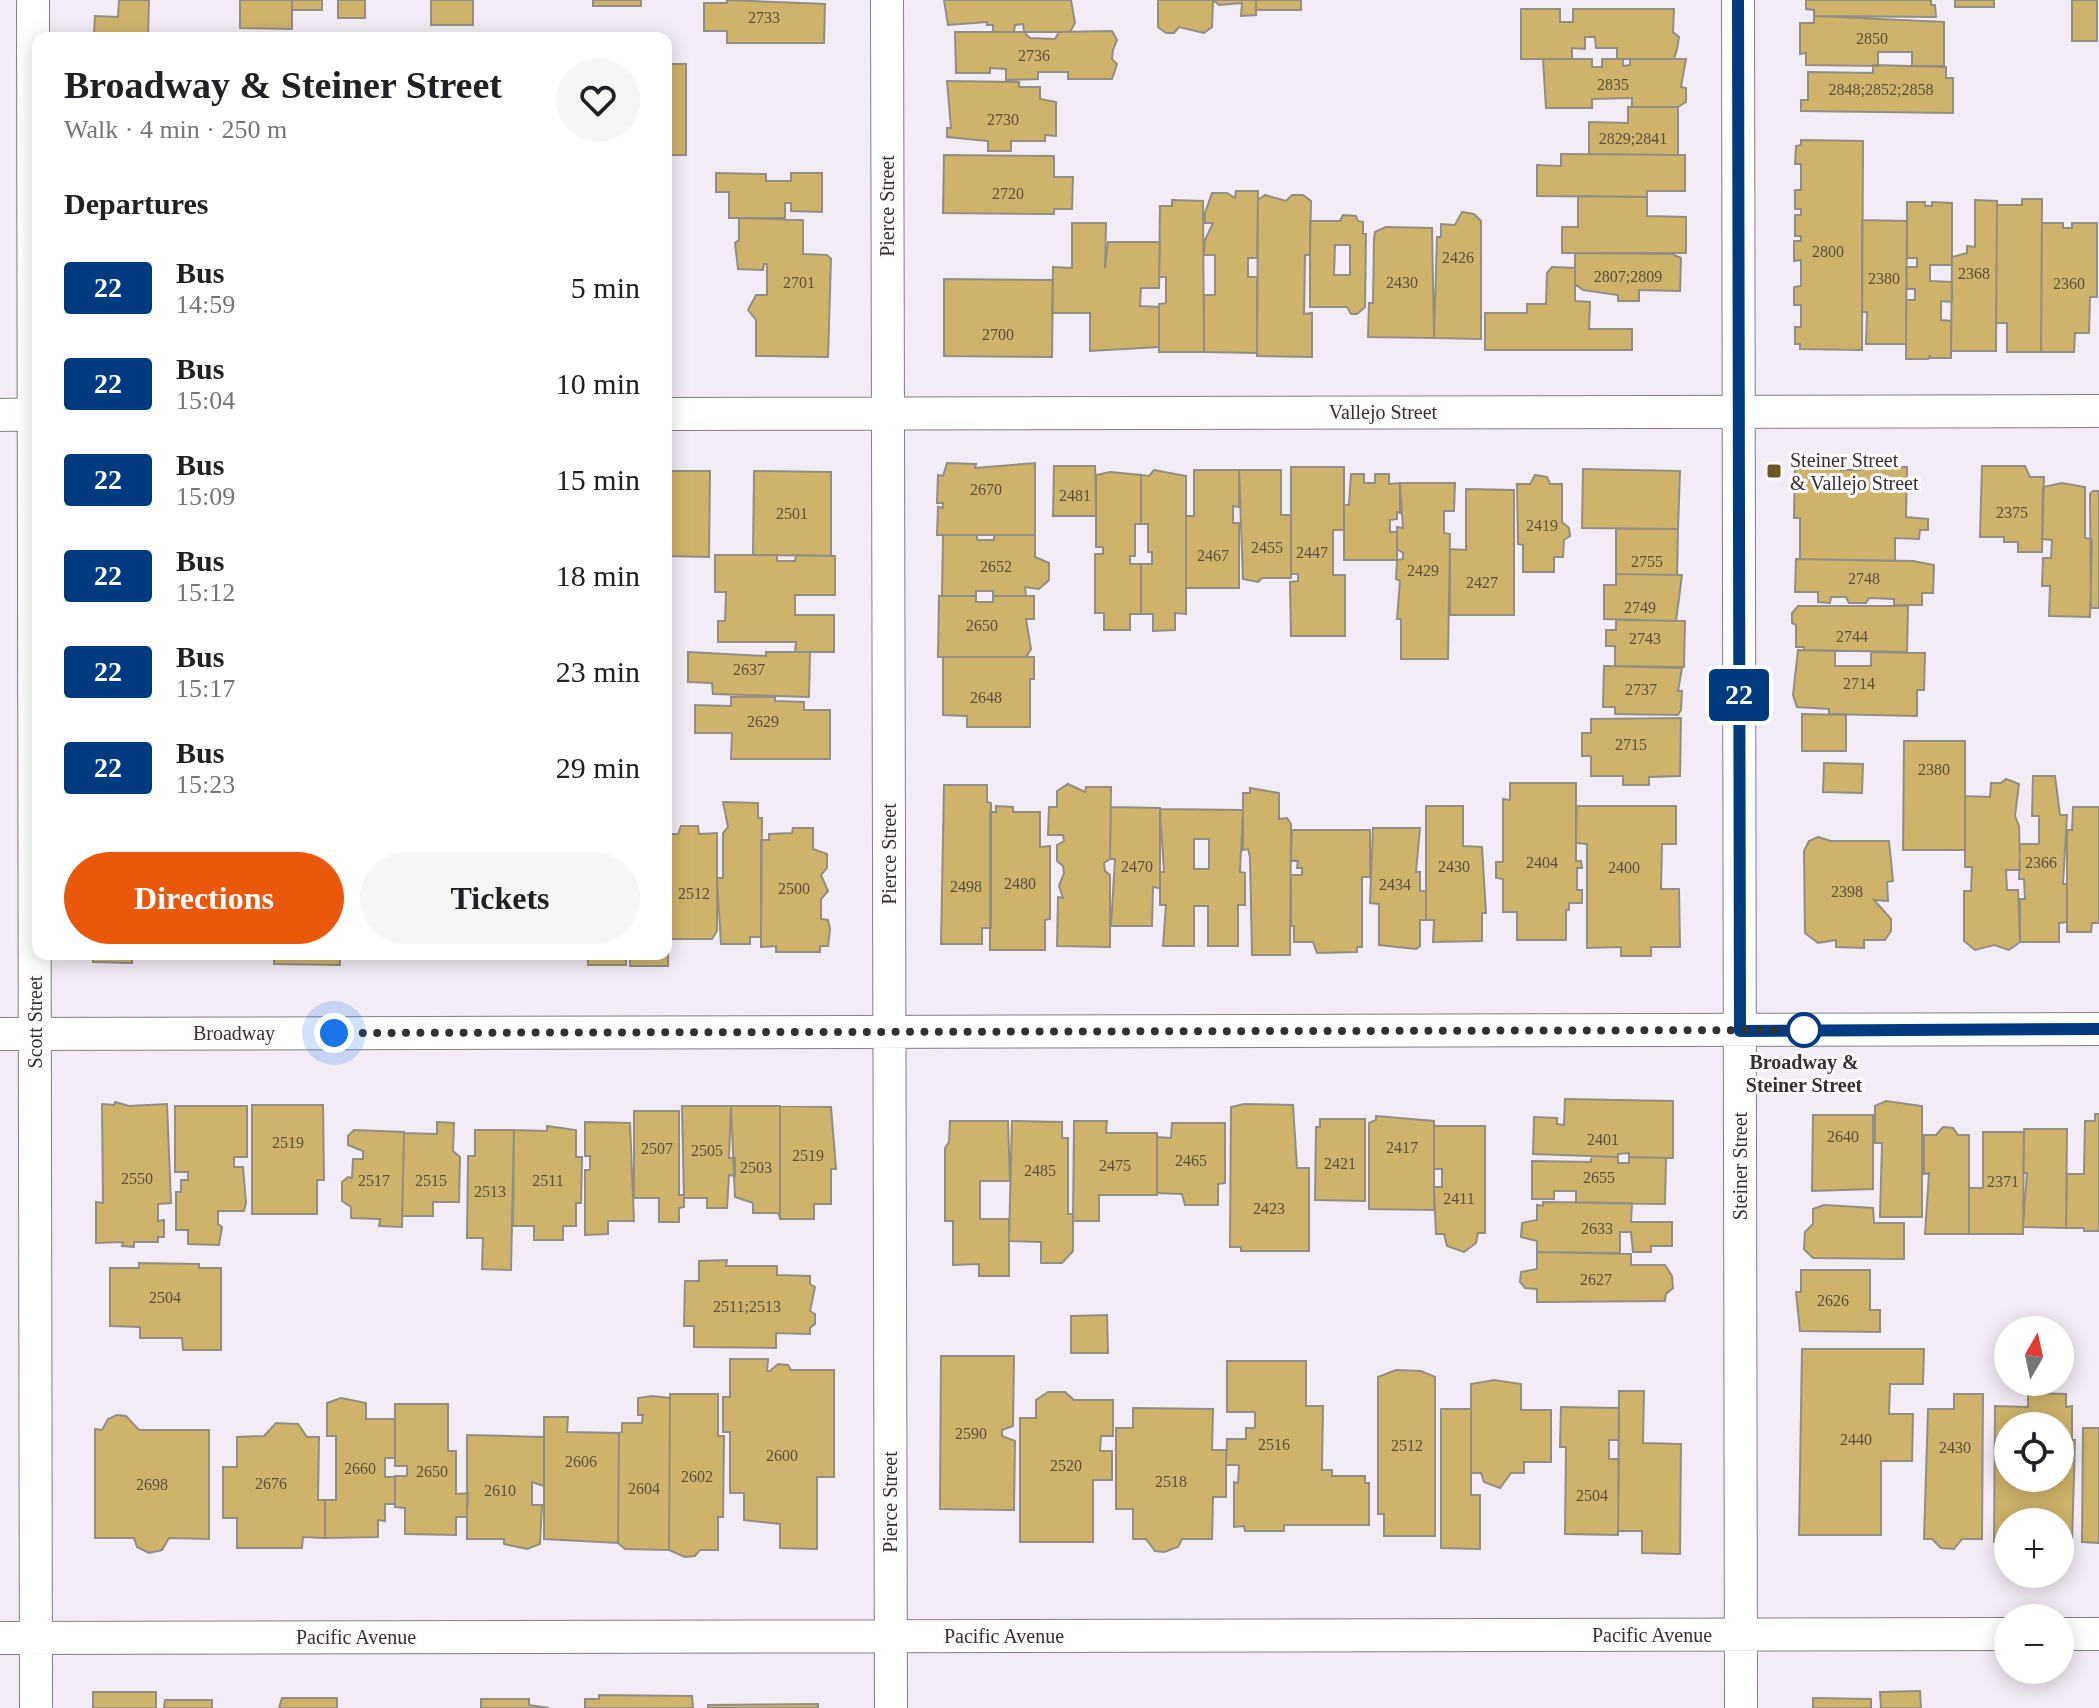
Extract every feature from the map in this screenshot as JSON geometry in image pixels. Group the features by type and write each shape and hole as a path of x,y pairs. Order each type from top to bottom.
{"street":[{"name":"Scott Street","path":"33,0 33,32"},
{"name":"Pierce Street","path":"887,0 891,1708"},
{"name":"Steiner Street","path":"1738,0 1741,1708"},
{"name":"Vallejo Street","path":"672,414 2099,411"},
{"path":"0,415 32,414"},
{"name":"Scott Street","path":"35,960 36,1708"},
{"name":"Broadway","path":"0,1034 2099,1029"},
{"name":"Pacific Avenue","path":"0,1638 1994,1634"},
{"path":"2074,1634 2099,1634"}],"building":[{"path":"119,0 149,0 148,32 94,32 95,16 118,17"},
{"path":"240,0 292,0 292,29 240,28"},
{"path":"292,0 322,0 322,10 292,10"},
{"path":"338,0 365,0 365,18 338,18"},
{"path":"431,0 473,0 473,25 431,25"},
{"path":"593,0 641,0 641,6 593,6"},
{"path":"727,0 825,4 824,43 727,43 727,31 704,31 704,3 727,3"},
{"path":"944,0 1071,0 1075,23 1070,32 1024,32 1023,24 1015,25 1014,32 993,32 993,25 987,25 987,22 948,25"},
{"path":"1158,0 1213,0 1212,27 1204,33 1179,27 1174,33 1166,33 1158,27"},
{"path":"1213,0 1256,0 1256,15 1241,16 1242,3 1219,5"},
{"path":"1256,0 1301,0 1301,10 1256,10"},
{"path":"1806,0 1931,0 1931,5 1935,5 1936,17 1814,16 1814,10 1806,9"},
{"path":"1955,0 1994,0 1994,7 1955,7"},
{"path":"2072,0 2097,0 2097,41 2072,41"},
{"path":"1521,9 1560,9 1560,22 1573,22 1573,9 1674,9 1673,32 1679,37 1677,49 1674,59 1617,59 1617,48 1596,48 1595,37 1585,37 1585,49 1572,48 1572,59 1521,59"},
{"path":"1814,16 1944,22 1944,66 1912,66 1912,52 1878,52 1878,66 1806,65 1806,53 1800,54 1800,23 1814,23"},
{"path":"1112,31 1117,40 1112,59 1117,64 1112,79 1068,79 1068,72 1038,72 1038,79 1006,80 1006,69 990,68 990,73 956,73 955,32 1024,32 1030,38 1055,39 1059,32"},
{"path":"1543,59 1592,59 1592,67 1602,67 1602,59 1623,59 1623,66 1630,65 1630,59 1686,59 1681,87 1686,88 1686,102 1678,107 1632,107 1632,98 1592,99 1592,108 1546,108"},
{"path":"672,64 686,64 686,155 672,155"},
{"path":"1873,65 1946,67 1946,78 1953,78 1953,113 1801,111 1801,100 1808,100 1808,72 1873,73"},
{"path":"947,81 1019,82 1019,87 1040,87 1040,99 1056,102 1056,136 1045,135 1045,141 1011,141 1011,151 988,151 988,141 947,137 947,128 951,128"},
{"path":"1628,107 1678,107 1678,155 1589,154 1589,122 1628,123"},
{"path":"1801,140 1863,141 1862,350 1800,349 1800,344 1795,344 1795,327 1801,327 1801,305 1794,305 1794,287 1801,286 1801,260 1794,261 1794,241 1801,241 1801,236 1795,236 1795,215 1801,215 1801,209 1795,209 1795,190 1801,190 1801,164 1795,164 1796,146 1801,145"},
{"path":"1561,154 1685,155 1685,191 1647,191 1647,197 1537,196 1537,165 1561,166"},
{"path":"944,155 1054,156 1054,177 1073,177 1072,209 1054,209 1054,214 943,213"},
{"path":"716,173 766,174 766,181 791,181 791,173 822,173 822,212 791,211 791,203 785,203 785,218 729,218 729,192 716,192"},
{"path":"1236,191 1258,191 1257,258 1248,258 1248,277 1257,277 1257,353 1204,352 1204,295 1215,295 1215,255 1204,255 1205,240 1213,223 1205,223 1205,213 1212,193 1227,193 1235,198"},
{"path":"1265,195 1286,201 1292,195 1303,195 1311,201 1310,255 1305,255 1304,314 1312,313 1312,357 1257,356 1258,200"},
{"path":"1578,196 1647,197 1647,216 1686,217 1686,253 1562,253 1562,227 1578,227"},
{"path":"2022,199 2042,199 2041,352 2007,352 2007,323 1996,323 1997,205 2022,205"},
{"path":"1172,200 1203,201 1204,352 1159,352 1159,304 1166,303 1166,277 1159,277 1160,206 1172,206"},
{"path":"1975,200 1997,201 1996,351 1951,351 1952,257 1967,253 1967,246 1975,247"},
{"path":"1907,202 1925,202 1925,206 1932,206 1932,202 1952,203 1952,265 1930,265 1930,281 1952,282 1952,302 1941,301 1941,320 1951,321 1951,358 1930,358 1930,355 1928,359 1906,359 1906,300 1915,300 1915,289 1907,289 1906,267 1917,267 1917,258 1907,258"},
{"path":"1462,212 1474,214 1481,221 1481,339 1434,338 1437,237 1441,237 1441,224 1455,225"},
{"path":"1343,215 1356,216 1358,221 1363,222 1363,234 1366,234 1365,307 1357,314 1351,314 1347,307 1310,307 1310,221 1340,221","holes":["1335,245 1350,245 1350,275 1334,275"]},
{"path":"739,218 803,220 803,254 827,255 831,259 828,357 756,356 756,320 748,310 756,295 767,295 767,264 764,264 763,270 738,269 735,243 739,240"},
{"path":"1862,220 1907,221 1906,344 1866,344 1867,312 1862,312"},
{"path":"1072,223 1106,223 1105,268 1108,242 1160,242 1159,288 1141,288 1140,306 1159,307 1159,347 1090,351 1090,313 1052,313 1053,267 1072,268"},
{"path":"2042,223 2063,223 2063,228 2072,228 2072,223 2097,223 2097,297 2090,297 2089,333 2075,333 2074,352 2041,352"},
{"path":"1386,227 1432,228 1434,338 1368,337 1369,303 1373,303 1375,232"},
{"path":"1575,253 1672,254 1681,258 1680,291 1639,290 1639,301 1618,301 1618,295 1583,290 1575,284"},
{"path":"1552,267 1575,268 1575,301 1590,302 1589,329 1632,329 1632,350 1485,350 1485,313 1527,313 1527,304 1546,304 1547,273"},
{"path":"944,279 1053,280 1052,357 944,356"},
{"path":"947,463 976,464 975,468 1035,463 1035,535 937,535 938,507 943,508 943,503 937,503 938,475 943,476"},
{"path":"1795,465 1841,466 1841,470 1860,470 1860,466 1907,467 1906,517 1928,519 1928,530 1920,530 1919,539 1895,538 1895,561 1800,559 1800,518 1794,518"},
{"path":"1054,466 1095,466 1096,516 1053,516"},
{"path":"1982,466 2025,466 2030,477 2044,477 2042,552 2018,552 2018,542 2004,542 2004,537 1980,537"},
{"path":"1291,467 1344,467 1344,530 1333,530 1333,575 1345,575 1345,636 1291,636 1290,582 1298,581 1298,574 1291,574"},
{"path":"1583,469 1680,471 1678,529 1582,528"},
{"path":"1154,470 1186,476 1186,614 1175,613 1175,630 1153,631 1153,614 1141,614 1141,564 1152,564 1152,552 1148,552 1148,524 1141,524 1141,475 1149,476"},
{"path":"1194,470 1239,470 1239,507 1233,506 1233,523 1239,523 1239,588 1186,588 1186,516 1194,516"},
{"path":"1239,470 1281,470 1281,515 1291,515 1291,578 1262,578 1258,582 1243,579"},
{"path":"672,471 710,471 709,557 672,556"},
{"path":"754,471 831,472 831,556 753,555"},
{"path":"1110,472 1141,475 1141,524 1135,524 1135,556 1130,556 1130,564 1141,564 1141,614 1130,614 1130,630 1104,630 1104,613 1095,613 1095,554 1103,554 1103,547 1096,547 1096,475"},
{"path":"1351,474 1364,474 1364,483 1375,483 1375,474 1389,474 1389,484 1400,483 1400,513 1397,512 1397,519 1390,520 1390,532 1397,532 1397,560 1344,560 1344,504 1349,505"},
{"path":"1535,475 1547,477 1550,484 1562,484 1562,522 1569,528 1570,536 1564,540 1563,557 1554,557 1554,572 1523,572 1523,545 1518,544 1517,484 1530,484"},
{"path":"1400,483 1455,483 1454,511 1444,511 1444,533 1450,534 1448,659 1401,659 1401,619 1397,619 1400,581 1396,579 1397,560 1403,559 1403,553 1397,549 1397,527 1403,528"},
{"path":"2062,483 2085,487 2085,538 2092,539 2090,617 2049,616 2050,586 2042,586 2043,558 2051,558 2052,540 2042,539 2043,487"},
{"path":"1466,489 1514,490 1514,615 1450,615 1450,549 1466,550"},
{"path":"2099,491 2099,608 2091,608 2090,494"},
{"path":"1616,529 1678,529 1677,575 1616,574"},
{"path":"943,535 977,535 977,540 994,540 994,535 1035,535 1035,557 1049,563 1049,580 1039,589 1025,587 1026,596 993,596 993,591 976,591 976,596 942,596"},
{"path":"715,555 777,555 777,561 795,561 796,555 835,556 835,595 795,595 795,615 834,615 834,652 795,652 796,642 718,642 718,621 725,621 726,592 715,592"},
{"path":"1796,559 1913,561 1934,565 1933,593 1922,593 1922,605 1894,605 1894,599 1869,598 1866,603 1849,603 1846,597 1831,597 1830,603 1818,602 1818,592 1795,592"},
{"path":"1616,574 1682,575 1676,621 1604,619 1604,585 1616,585"},
{"path":"939,596 976,596 976,602 993,602 993,596 1034,596 1034,619 1026,619 1031,649 1026,657 938,657"},
{"path":"1798,606 1908,606 1907,652 1804,650 1804,647 1796,647 1796,625 1792,623 1792,613"},
{"path":"1616,620 1685,621 1684,667 1615,666 1615,646 1606,646 1606,630 1616,630"},
{"path":"1798,650 1835,651 1835,666 1871,666 1871,652 1925,653 1924,690 1917,690 1917,716 1829,714 1829,709 1797,707 1793,695"},
{"path":"688,652 766,656 766,652 810,652 809,697 713,694 712,683 688,682"},
{"path":"943,657 1034,657 1034,679 1030,679 1030,727 967,727 967,716 943,715"},
{"path":"1604,666 1682,668 1678,691 1682,691 1681,710 1678,715 1615,714 1615,707 1603,707"},
{"path":"731,697 775,697 775,701 804,702 804,710 830,710 830,759 731,759 732,733 695,733 695,705 731,706"},
{"path":"1802,714 1846,715 1846,751 1802,751"},
{"path":"1681,718 1680,776 1649,777 1649,785 1623,785 1623,776 1591,776 1591,756 1582,756 1582,733 1591,733 1591,719"},
{"path":"1904,741 1965,741 1965,850 1903,850"},
{"path":"1824,763 1863,764 1862,793 1823,792"},
{"path":"2033,776 2055,776 2060,815 2067,815 2063,884 2067,884 2067,922 2059,923 2059,942 2020,942 2020,899 2025,899 2024,879 2019,879 2020,844 2039,844 2039,816 2032,816"},
{"path":"2006,779 2019,784 2015,816 2019,826 2020,870 2006,870 2007,890 2018,890 2020,942 2009,950 1994,945 1975,950 1964,941 1964,891 1971,891 1972,867 1965,867 1965,796 1990,797 1991,783 2001,783"},
{"path":"1510,783 1576,783 1576,861 1581,861 1582,868 1577,868 1577,890 1582,890 1582,903 1569,903 1569,910 1566,910 1566,940 1517,940 1517,912 1503,912 1503,879 1496,878 1496,862 1503,862 1503,799 1510,800"},
{"path":"1068,784 1085,792 1086,787 1111,787 1110,859 1104,863 1105,871 1110,875 1110,947 1057,946 1058,897 1063,898 1059,886 1064,873 1063,866 1057,861 1057,845 1064,841 1063,835 1048,835 1049,807 1057,807 1057,791"},
{"path":"944,785 987,785 987,802 991,803 991,928 982,928 982,944 941,944"},
{"path":"1250,788 1279,793 1279,819 1287,818 1291,824 1290,955 1252,955 1250,857 1248,849 1243,850 1243,793 1250,793"},
{"path":"723,802 758,803 758,818 762,818 761,937 750,937 750,944 721,944 717,878 723,878 723,833 728,827"},
{"path":"996,806 1013,807 1013,812 1040,812 1040,847 1050,846 1050,919 1045,920 1045,950 990,950 990,812 996,812"},
{"path":"1426,806 1463,806 1463,846 1482,847 1486,913 1482,913 1482,941 1433,942 1434,920 1426,920"},
{"path":"1577,806 1676,806 1676,844 1662,844 1661,889 1679,889 1680,947 1651,947 1651,956 1621,956 1621,947 1587,948 1587,844 1576,843"},
{"path":"1111,807 1160,808 1160,888 1153,887 1152,926 1111,926 1115,859 1110,859"},
{"path":"2073,807 2099,807 2099,923 2092,923 2091,932 2067,932 2067,830 2072,830"},
{"path":"1160,809 1243,810 1240,872 1245,873 1245,905 1238,905 1238,946 1208,946 1208,906 1194,906 1194,946 1163,946 1166,905 1160,905 1160,872 1164,872","holes":["1194,839 1209,839 1209,869 1194,869"]},
{"path":"681,826 698,826 699,834 717,833 717,931 712,939 672,939 672,834 678,834"},
{"path":"793,828 813,828 813,849 827,854 827,868 821,875 828,891 821,899 821,919 828,920 830,929 828,946 820,946 820,952 776,952 776,946 761,947 761,840 769,840 769,834 792,833"},
{"path":"1373,828 1420,828 1416,872 1420,872 1420,891 1426,891 1426,920 1420,920 1420,946 1416,949 1379,945 1379,904 1370,903"},
{"path":"1292,830 1370,830 1370,877 1362,877 1362,947 1357,947 1357,952 1317,953 1313,942 1294,942 1291,875 1302,875 1302,868 1297,868 1298,861 1291,860"},
{"path":"1818,837 1831,841 1889,841 1893,881 1887,882 1888,901 1874,900 1891,919 1891,931 1885,940 1864,940 1864,948 1836,947 1836,940 1818,943 1805,933 1804,851 1809,841"},
{"path":"93,960 132,960 132,963"},
{"path":"274,960 340,960 340,965 274,964"},
{"path":"588,960 626,960 626,965 588,965"},
{"path":"630,960 668,960 668,966 630,966"},
{"path":"1565,1099 1673,1101 1673,1158 1629,1157 1629,1153 1618,1154 1618,1157 1533,1154 1534,1117 1557,1118 1557,1124 1564,1125"},
{"path":"1886,1101 1922,1106 1922,1217 1880,1217 1882,1143 1875,1143 1875,1106"},
{"path":"115,1102 129,1106 167,1104 171,1203 158,1204 158,1221 164,1220 164,1237 158,1237 158,1242 134,1242 134,1247 122,1246 123,1242 96,1243 96,1202 103,1203 102,1104 114,1105"},
{"path":"1244,1104 1293,1105 1297,1168 1309,1168 1309,1251 1241,1251 1241,1247 1230,1247 1231,1107"},
{"path":"252,1105 323,1105 324,1180 317,1180 317,1214 252,1214"},
{"path":"175,1106 247,1106 247,1157 234,1157 234,1167 243,1167 246,1203 244,1211 218,1211 218,1224 222,1227 219,1245 188,1244 188,1230 176,1230 176,1192 181,1192 181,1180 188,1180 188,1172 175,1172"},
{"path":"682,1106 731,1106 729,1158 735,1158 735,1176 729,1175 727,1208 707,1208 707,1198 684,1198"},
{"path":"731,1106 780,1106 780,1218 778,1213 753,1213 753,1203 735,1197"},
{"path":"780,1106 831,1107 836,1169 831,1169 831,1204 814,1204 814,1219 780,1219"},
{"path":"634,1111 679,1111 679,1195 684,1195 684,1207 679,1208 679,1222 659,1222 659,1198 634,1198"},
{"path":"2095,1114 2099,1114 2099,1231 2066,1228 2067,1174 2084,1174 2085,1121 2095,1121"},
{"path":"1813,1115 1873,1115 1873,1189 1812,1191"},
{"path":"1376,1116 1434,1121 1434,1210 1369,1209 1369,1123 1376,1120"},
{"path":"1320,1119 1365,1119 1365,1201 1315,1200 1316,1127 1320,1127"},
{"path":"950,1121 1008,1121 1010,1181 980,1181 980,1219 1009,1219 1009,1276 979,1276 979,1264 953,1265 953,1221 945,1221 945,1148 949,1142"},
{"path":"1012,1121 1062,1122 1062,1138 1068,1138 1068,1214 1073,1214 1073,1251 1062,1263 1041,1263 1041,1242 1009,1241"},
{"path":"1074,1121 1107,1121 1106,1133 1157,1133 1157,1195 1099,1195 1099,1221 1073,1221"},
{"path":"437,1122 454,1123 453,1151 460,1157 459,1202 433,1202 433,1216 402,1216 404,1133 437,1134"},
{"path":"585,1122 630,1123 634,1221 608,1221 608,1234 585,1235 585,1170 590,1170 590,1156 585,1156"},
{"path":"1172,1123 1225,1123 1225,1183 1218,1184 1218,1205 1185,1205 1182,1194 1157,1193 1157,1137 1171,1138"},
{"path":"547,1126 576,1130 576,1157 582,1157 581,1203 576,1203 576,1226 563,1226 563,1240 534,1240 534,1226 513,1226 514,1130 547,1131"},
{"path":"1434,1126 1485,1126 1485,1233 1478,1233 1476,1243 1464,1252 1447,1246 1444,1234 1436,1234 1434,1187 1442,1187 1442,1169 1434,1169"},
{"path":"1943,1127 1953,1128 1958,1135 1969,1135 1969,1234 1925,1234 1929,1173 1924,1174 1924,1135 1936,1135"},
{"path":"2024,1129 2067,1129 2066,1228 2023,1227 2027,1173 2023,1173"},
{"path":"354,1130 404,1132 402,1227 379,1226 380,1219 351,1218 351,1207 342,1201 342,1182 348,1177 352,1178 353,1159 363,1159 363,1151 348,1145 348,1136"},
{"path":"475,1130 514,1130 511,1270 482,1269 483,1238 467,1238 468,1156 475,1156"},
{"path":"1983,1132 2024,1132 2023,1234 1969,1234 1969,1188 1983,1188"},
{"path":"1591,1157 1618,1157 1618,1163 1629,1163 1629,1157 1666,1158 1665,1204 1576,1203 1576,1191 1554,1191 1554,1199 1532,1199 1532,1161 1591,1162"},
{"path":"1543,1202 1632,1203 1631,1222 1672,1222 1672,1246 1651,1246 1651,1252 1633,1252 1631,1232 1620,1232 1620,1253 1537,1252 1537,1241 1521,1237 1522,1223 1537,1220 1537,1205 1543,1206"},
{"path":"1824,1205 1873,1208 1874,1223 1904,1223 1904,1259 1813,1258 1804,1249 1805,1232 1813,1224 1813,1209"},
{"path":"1537,1252 1631,1254 1631,1265 1665,1265 1672,1276 1673,1288 1666,1294 1665,1301 1537,1302 1537,1289 1525,1288 1520,1282 1521,1272 1537,1269"},
{"path":"727,1260 726,1266 777,1266 777,1275 810,1276 810,1284 815,1287 810,1311 815,1314 815,1324 810,1328 810,1334 776,1333 776,1348 694,1347 694,1326 684,1326 685,1281 699,1281 699,1261"},
{"path":"139,1263 199,1264 199,1268 221,1268 221,1350 183,1350 182,1338 140,1338 140,1327 110,1326 110,1268 139,1268"},
{"path":"1801,1270 1870,1270 1870,1310 1880,1310 1880,1332 1800,1331 1796,1292 1801,1292"},
{"path":"1107,1315 1108,1353 1071,1353 1071,1316"},
{"path":"1802,1349 1924,1349 1923,1384 1890,1384 1889,1414 1913,1414 1912,1461 1881,1461 1881,1535 1799,1535"},
{"path":"941,1356 1014,1356 1013,1426 1002,1430 1002,1436 1015,1441 1014,1510 940,1509"},
{"path":"730,1359 768,1359 767,1371 778,1364 788,1365 791,1370 834,1370 834,1477 817,1477 817,1549 780,1548 780,1524 744,1520 744,1493 730,1493 730,1432 723,1432 723,1397 730,1397"},
{"path":"1227,1361 1306,1361 1306,1406 1323,1406 1322,1470 1332,1470 1332,1476 1365,1476 1365,1483 1369,1483 1369,1525 1284,1525 1284,1531 1245,1531 1244,1526 1234,1527 1234,1482 1238,1483 1239,1465 1226,1465 1227,1439 1246,1439 1246,1428 1255,1428 1255,1412 1227,1412"},
{"path":"1396,1370 1421,1371 1435,1377 1435,1536 1384,1536 1384,1514 1378,1514 1378,1377"},
{"path":"1494,1380 1521,1384 1521,1410 1551,1410 1551,1462 1524,1462 1524,1473 1511,1473 1500,1488 1484,1482 1481,1473 1471,1473 1471,1384"},
{"path":"1619,1391 1644,1391 1643,1443 1681,1444 1680,1554 1642,1553 1642,1531 1618,1531"},
{"path":"1048,1392 1065,1392 1074,1400 1113,1400 1113,1436 1101,1436 1100,1451 1112,1451 1112,1480 1093,1480 1093,1542 1020,1542 1020,1418 1036,1418 1036,1400"},
{"path":"670,1394 718,1394 718,1436 724,1436 723,1517 718,1517 718,1550 700,1550 695,1556 685,1557 669,1550"},
{"path":"1954,1394 1983,1394 1982,1539 1962,1539 1954,1549 1941,1548 1932,1539 1924,1539 1928,1409 1954,1409"},
{"path":"2028,1396 2066,1396 2066,1407 2072,1406 2072,1412 1995,1412 1995,1406 2028,1407"},
{"path":"341,1398 366,1403 366,1419 395,1419 395,1458 385,1458 385,1477 395,1477 395,1504 385,1504 385,1521 378,1520 378,1537 325,1538 325,1500 336,1500 336,1436 327,1436 327,1403"},
{"path":"638,1398 670,1398 669,1550 625,1549 618,1543 619,1433 622,1432 622,1423 642,1423 643,1415 638,1415"},
{"path":"395,1404 448,1404 448,1451 456,1451 456,1494 468,1493 467,1517 456,1517 456,1535 405,1534 405,1508 395,1507 395,1476 407,1476 407,1466 395,1466"},
{"path":"1561,1407 1619,1408 1619,1440 1609,1440 1609,1459 1619,1459 1618,1535 1565,1534 1566,1447 1560,1447"},
{"path":"1133,1408 1213,1409 1212,1450 1226,1450 1226,1497 1213,1497 1212,1539 1182,1539 1178,1547 1164,1552 1155,1551 1146,1539 1133,1539 1133,1509 1116,1509 1116,1428 1133,1428"},
{"path":"1441,1409 1471,1409 1471,1495 1480,1495 1480,1549 1441,1548"},
{"path":"117,1415 126,1416 139,1430 209,1430 209,1539 169,1538 162,1550 149,1553 137,1547 134,1538 95,1538 95,1429 102,1430 108,1419"},
{"path":"544,1417 568,1417 567,1432 619,1433 618,1543 544,1539"},
{"path":"276,1423 298,1424 307,1437 319,1437 318,1500 325,1500 325,1538 303,1537 302,1548 237,1548 237,1518 223,1518 223,1467 237,1467 237,1437 264,1436"},
{"path":"2083,1428 2099,1428 2099,1543 2082,1542"},
{"path":"467,1435 544,1437 544,1486 532,1482 532,1505 542,1505 540,1544 527,1549 504,1544 504,1539 467,1539"},
{"path":"1994,1492 2073,1492 2073,1508 1994,1508"},
{"path":"1920,1691 1921,1708 1881,1708 1880,1692"},
{"path":"93,1692 156,1692 156,1708 93,1708"},
{"path":"599,1695 692,1696 693,1708 585,1708 585,1699 599,1699"},
{"path":"282,1698 337,1698 337,1708 279,1708"},
{"path":"1813,1698 1871,1699 1871,1708 1813,1708"},
{"path":"481,1699 529,1699 529,1705 549,1708 481,1708"},
{"path":"165,1700 212,1700 212,1708 164,1708"},
{"path":"818,1704 818,1708 708,1708 708,1705"}],"bus line":[{"name":"22","path":"1738,0 1740,1031 2099,1029"}],"place":[{"name":"Steiner Street & Vallejo Street","path":"1774,471"},
{"name":"Broadway & Steiner Street","path":"1804,1030"}],"route":[{"path":"334,1033 1804,1030"}]}
